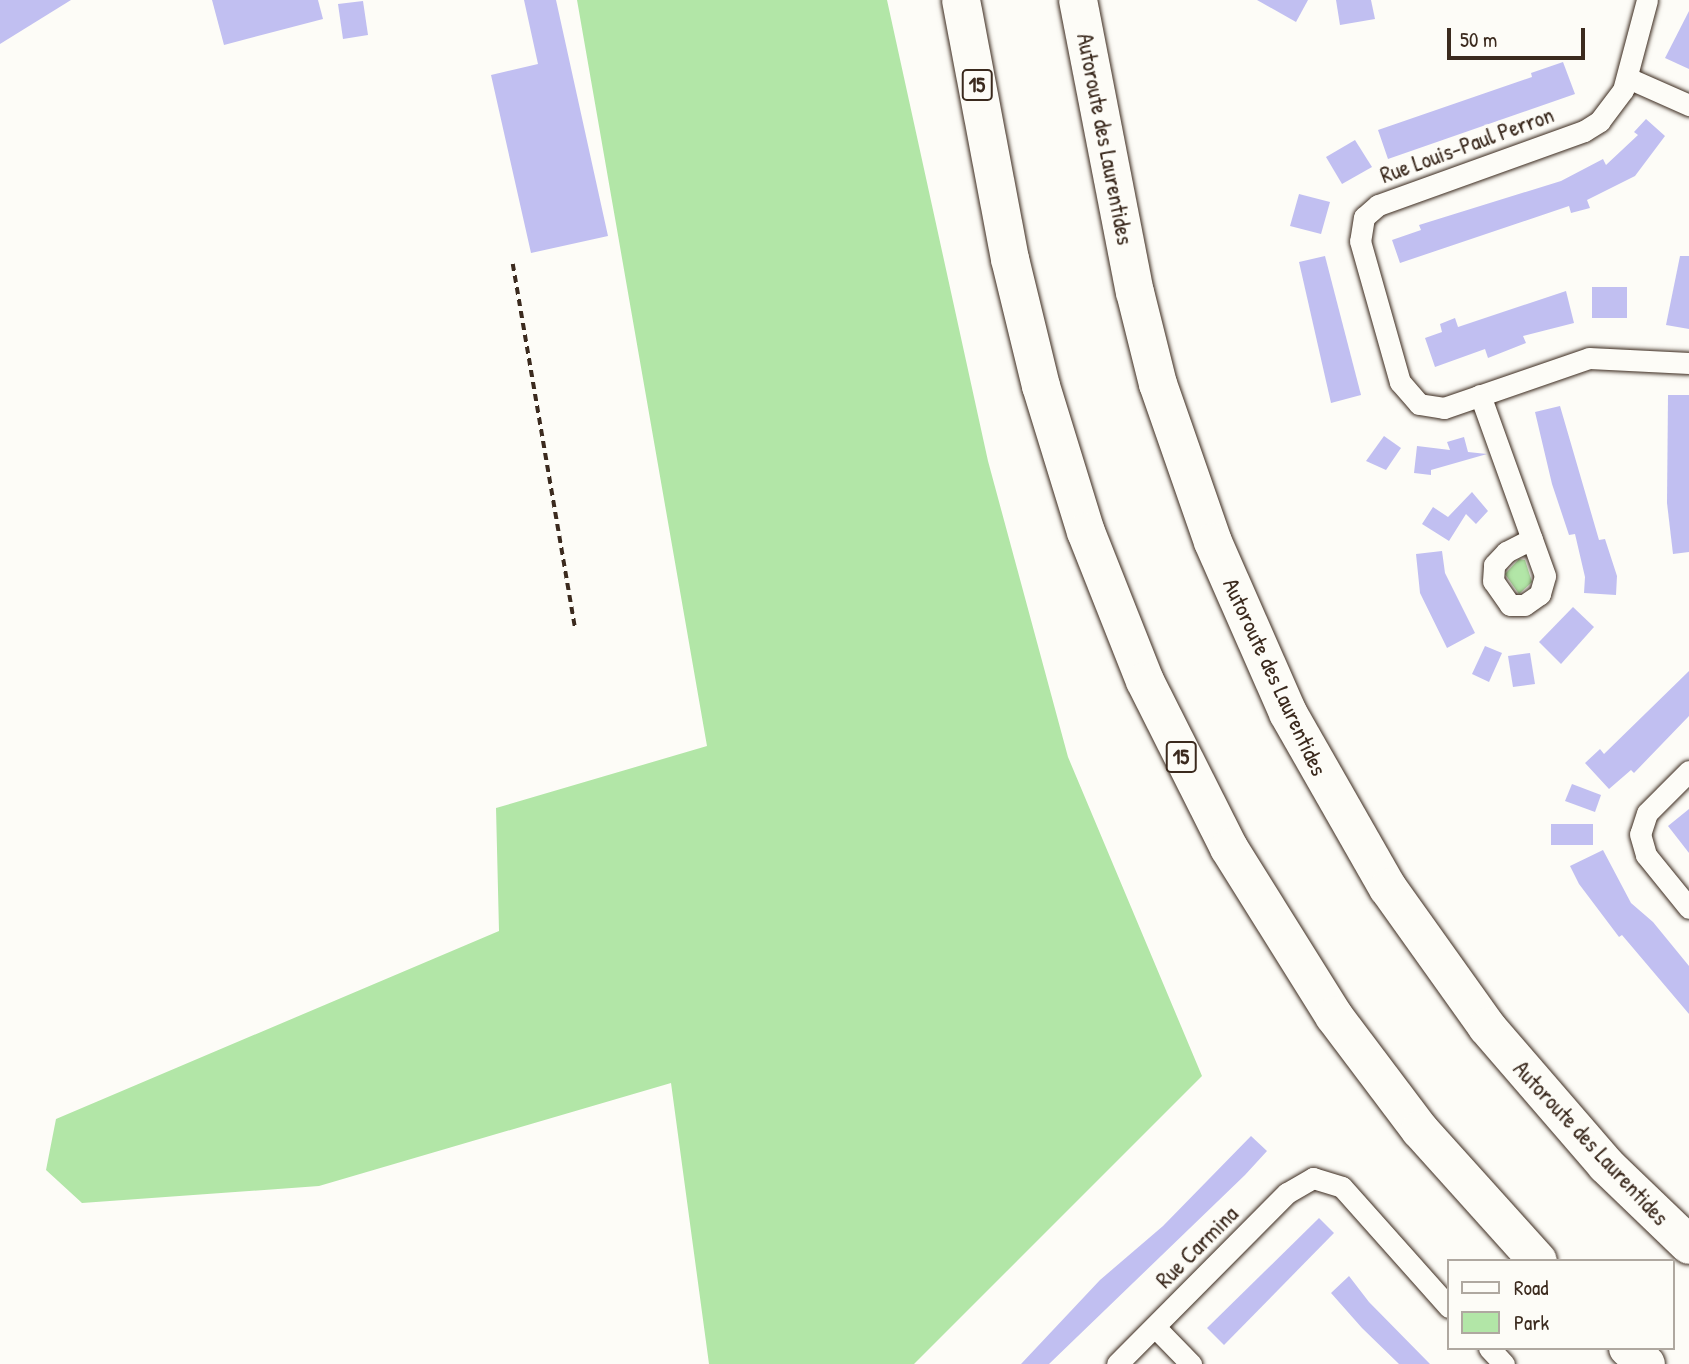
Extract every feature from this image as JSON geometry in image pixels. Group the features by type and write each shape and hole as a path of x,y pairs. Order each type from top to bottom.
{"highway":[{"name":"15","path":"961,0 1010,259 1041,386 1086,532 1144,681 1229,848 1334,1016 1420,1130 1536,1259"},
{"name":"Autoroute des Laurentides","path":"1078,0 1124,239 1158,384 1213,542 1288,713 1380,876 1487,1027 1606,1165 1689,1245"},
{"path":"1630,1350 1646,1364"}],"street":[{"name":"Rue Louis-Paul Perron","path":"1647,0 1628,78 1614,107 1593,127 1385,202 1364,218 1362,248 1408,396 1438,408 1589,358 1689,363"},
{"path":"1628,78 1689,105"},
{"path":"1480,395 1532,539"},
{"path":"1689,771 1647,813 1640,834 1646,855 1689,908"},
{"name":"Rue Carmina","path":"1117,1364 1296,1185 1320,1178 1342,1187 1448,1306"},
{"path":"1155,1326 1191,1364"},
{"path":"1491,1350 1504,1364"}],"path":[{"path":"513,264 575,628"}],"green space":[{"path":"577,0 887,0 988,461 1068,757 1202,1076 914,1364 709,1364 671,1083 319,1186 82,1203 46,1170 56,1119 499,931 496,808 707,746"},
{"path":"1519,559 1525,560 1532,582 1519,594 1505,574"}],"building":[{"path":"0,0 71,0 0,44"},
{"path":"212,0 318,0 323,19 224,45"},
{"path":"524,0 556,0 608,236 531,253 491,75 538,64"},
{"path":"1257,0 1308,0 1296,22"},
{"path":"1336,0 1371,0 1375,19 1340,25"},
{"path":"363,1 368,35 343,39 338,4"},
{"path":"1689,11 1689,69 1665,58"},
{"path":"1563,62 1575,94 1388,159 1378,130 1532,77 1531,73"},
{"path":"1646,119 1665,136 1635,176 1587,200 1590,208 1571,213 1569,206 1400,263 1392,240 1421,230 1419,225 1561,181 1603,159 1606,165 1638,135 1634,132"},
{"path":"1355,140 1372,167 1342,184 1326,157"},
{"path":"1299,194 1330,202 1321,234 1290,226"},
{"path":"1325,256 1361,395 1331,403 1299,262"},
{"path":"1680,256 1689,256 1689,329 1666,325"},
{"path":"1592,287 1627,287 1627,318 1592,318"},
{"path":"1566,291 1574,323 1523,336 1526,343 1488,358 1485,349 1435,367 1425,338 1442,332 1440,324 1455,318 1458,327"},
{"path":"1668,395 1689,395 1689,552 1673,554 1667,503"},
{"path":"1560,406 1599,540 1605,539 1617,576 1616,595 1584,593 1585,577 1575,534 1569,535 1552,484 1535,412"},
{"path":"1384,436 1401,448 1386,470 1366,461"},
{"path":"1464,437 1468,452 1487,454 1431,470 1431,475 1414,473 1417,446 1450,450 1447,442"},
{"path":"1472,492 1488,511 1476,524 1466,514 1449,541 1422,524 1433,507 1448,517"},
{"path":"1442,551 1445,573 1475,633 1447,648 1420,593 1416,554"},
{"path":"1573,607 1594,627 1561,664 1539,642"},
{"path":"1485,646 1502,653 1489,682 1472,674"},
{"path":"1530,653 1535,684 1513,687 1508,656"},
{"path":"1689,671 1689,716 1634,773 1631,770 1609,789 1585,763 1600,749 1604,754"},
{"path":"1572,784 1601,795 1595,812 1565,801"},
{"path":"1689,809 1689,853 1668,826"},
{"path":"1551,824 1593,824 1593,845 1551,845"},
{"path":"1603,850 1631,903 1653,922 1689,966 1689,1014 1622,935 1619,937 1579,884 1570,866"},
{"path":"1251,1136 1267,1151 1245,1175 1049,1364 1021,1364 1100,1280 1163,1226"},
{"path":"1319,1218 1334,1233 1224,1345 1207,1328"},
{"path":"1349,1276 1369,1302 1430,1364 1399,1364 1362,1328 1331,1293"}]}
